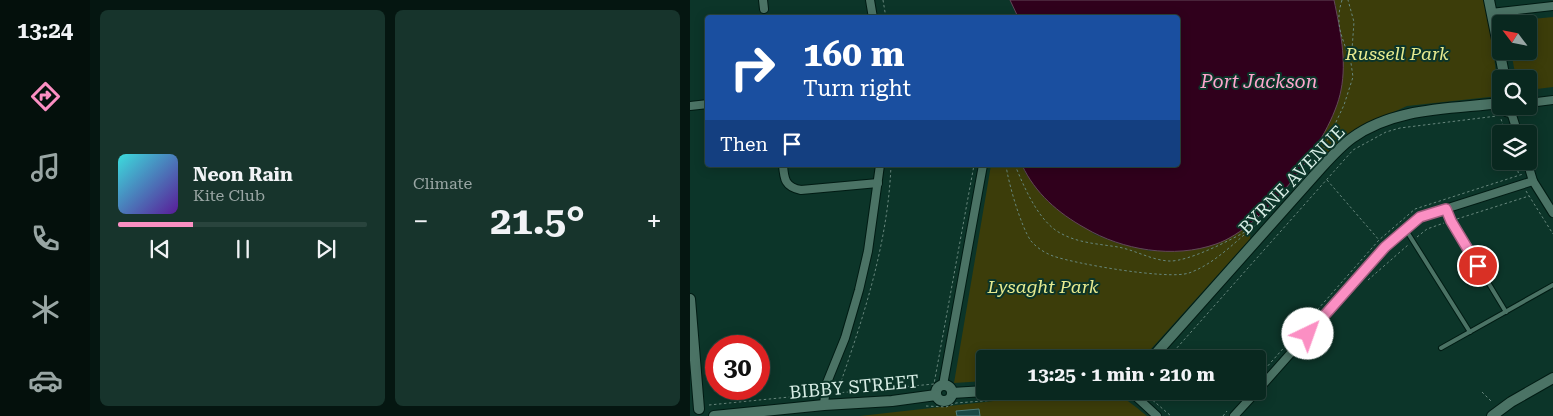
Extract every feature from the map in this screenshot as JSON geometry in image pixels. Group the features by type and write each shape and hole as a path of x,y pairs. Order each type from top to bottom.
{"street":[{"path":"763,0 764,9"},
{"path":"870,0 872,15"},
{"path":"1489,0 1503,70"},
{"path":"1491,13 1553,6"},
{"path":"1537,102 1553,100"},
{"path":"690,106 705,104"},
{"name":"BYRNE AVENUE","path":"1158,350 1315,175 1350,139 1387,118 1403,114 1492,108"},
{"path":"783,167 784,180 791,188 801,190 878,183"},
{"path":"824,405 826,386 845,338 859,290 868,251 880,167"},
{"path":"943,385 983,167"},
{"path":"1530,170 1533,181 1553,213"},
{"path":"1266,381 1385,247 1420,217 1533,181"},
{"path":"690,299 696,413 705,410 709,411"},
{"path":"1492,416 1511,402 1553,378"},
{"path":"943,385 950,387 952,393 951,398 945,402 938,399 936,395 938,387 943,385"},
{"path":"952,393 976,392"},
{"name":"BIBBY STREET","path":"714,416 824,405 892,401 936,395"},
{"path":"1140,400 1157,416"},
{"path":"1234,416 1249,400"}],"lane":[{"path":"1446,209 1451,221 1506,312"},
{"path":"1406,230 1470,332"},
{"path":"1442,348 1553,285"}],"path":[{"path":"883,0 886,15"},
{"path":"1342,0 1338,13 1340,37 1351,63"},
{"path":"1320,154 1344,105 1353,76 1351,63 1354,22 1348,0"},
{"path":"1175,350 1354,150 1386,132 1400,128 1500,116 1503,125"},
{"path":"837,393 934,384 974,167"},
{"path":"1006,167 1010,186 1031,240 1038,248 1064,259 1124,269 1179,275 1202,267 1266,217"},
{"path":"1016,167 1028,196 1060,233 1082,241 1118,247 1168,261 1184,260 1252,228"},
{"path":"1517,170 1520,180"},
{"path":"1327,180 1379,240"},
{"path":"1526,190 1553,234"},
{"path":"1367,280 1427,229 1529,196"},
{"path":"1257,215 1261,221"},
{"path":"1118,247 1120,243"},
{"path":"1482,392 1491,401"},
{"path":"709,411 810,395"},
{"path":"924,406 946,407 956,403 996,400"},
{"path":"1153,400 1171,416"}],"green space":[{"name":"Russell Park","path":"1334,0 1487,0 1492,40 1492,60 1494,60 1496,70 1492,70 1492,97 1407,106 1361,127 1329,152 1313,151 1324,132 1338,96 1342,60"},
{"path":"1553,17 1553,87 1537,89 1537,70 1514,70 1513,60 1538,60 1538,18"},
{"name":"Lysaght Park","path":"991,167 1023,167 1026,174 1094,234 1117,243 1150,251 1185,250 1216,244 1251,224 1250,239 1150,350 976,350 976,382 954,383"},
{"path":"1001,400 1126,400 1147,416 860,416"}],"water":[{"name":"Port Jackson","path":"1010,0 1334,0 1342,45 1343,79 1341,90 1335,110 1310,156 1293,179 1255,220 1235,235 1200,249 1166,251 1132,247 1100,236 1066,216 1048,201 1034,185 1023,167 1180,167 1180,15 1017,15"}],"building":[{"path":"979,409 980,416 957,416 956,411"}],"route":[{"path":"1308,334 1385,247 1420,217 1446,209 1451,221 1478,266"}]}
